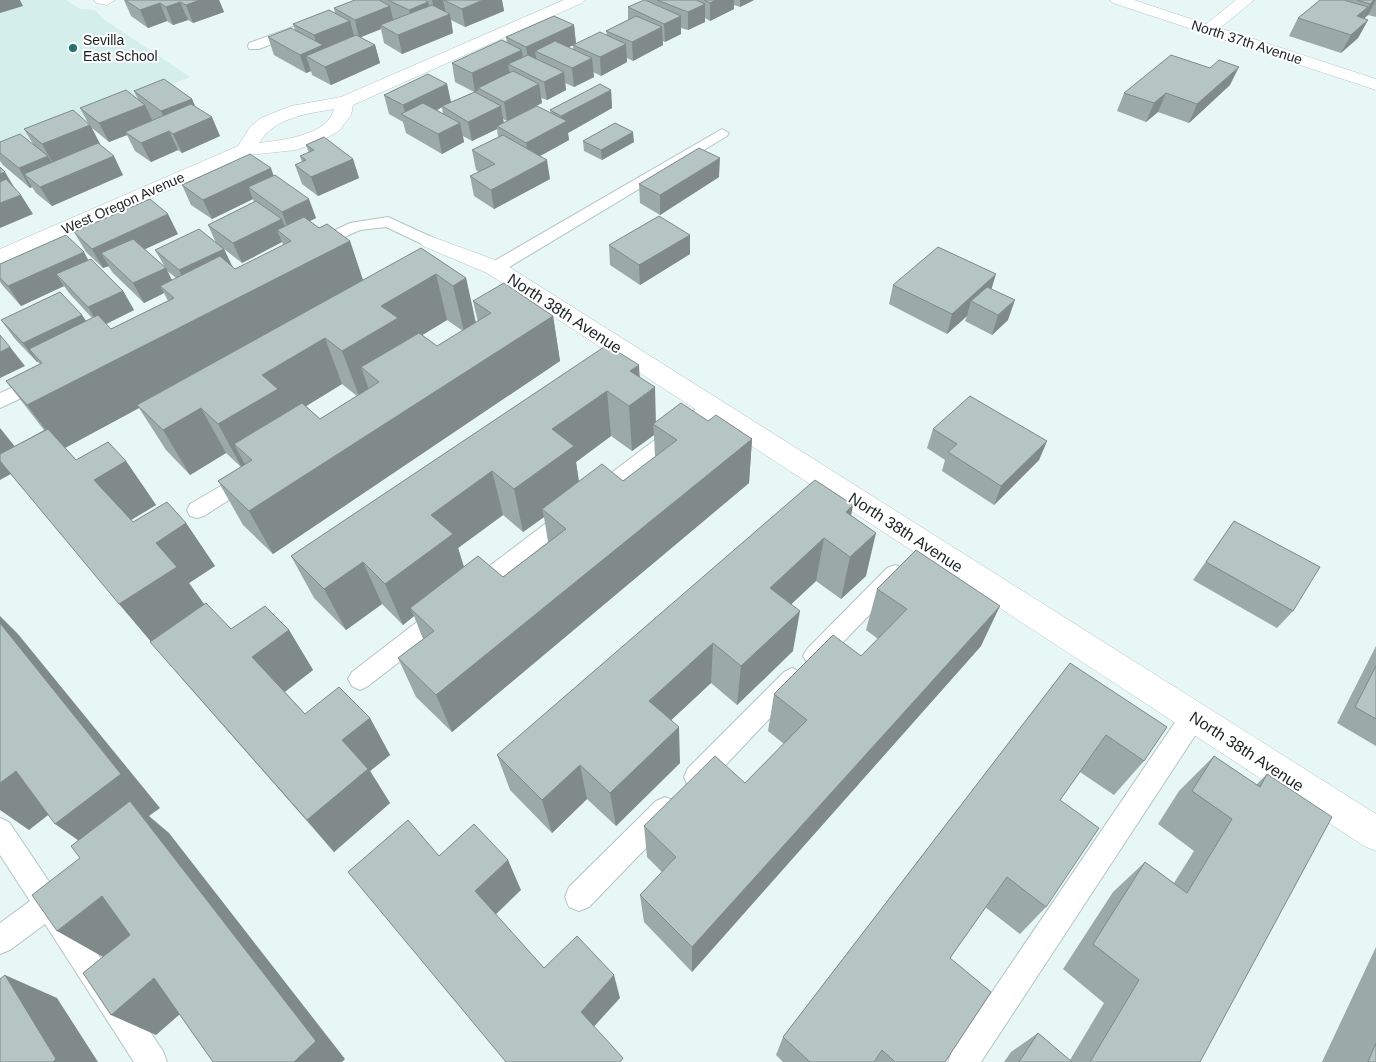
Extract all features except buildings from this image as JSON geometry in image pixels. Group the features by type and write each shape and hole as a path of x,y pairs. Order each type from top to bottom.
{"street":[{"path":"245,150 256,131 268,122 297,110 345,102 577,0"},
{"name":"North 37th Avenue","path":"1118,0 1374,81"},
{"path":"1208,30 1246,0"},
{"name":"West Oregon Avenue","path":"0,256 245,150 296,144 314,137 332,126 342,115 345,102"},
{"name":"North 38th Avenue","path":"430,242 495,268 532,302 712,407 1376,834"}],"lane":[{"path":"254,46 309,25"},
{"path":"495,268 722,133"},
{"path":"303,252 356,226 388,222 430,242"},
{"path":"0,401 53,375"},
{"path":"360,679 712,407"},
{"path":"197,510 264,468"},
{"path":"580,897 924,544"},
{"path":"963,1062 1193,717"},
{"path":"0,831 152,1062"},
{"path":"0,940 48,904"}],"shaded area":[{"name":"Sevilla East School","path":"0,0 66,0 80,9 95,10 103,19 190,77 0,150"}],"place":[{"name":"Sevilla East School","path":"73,48"}]}
